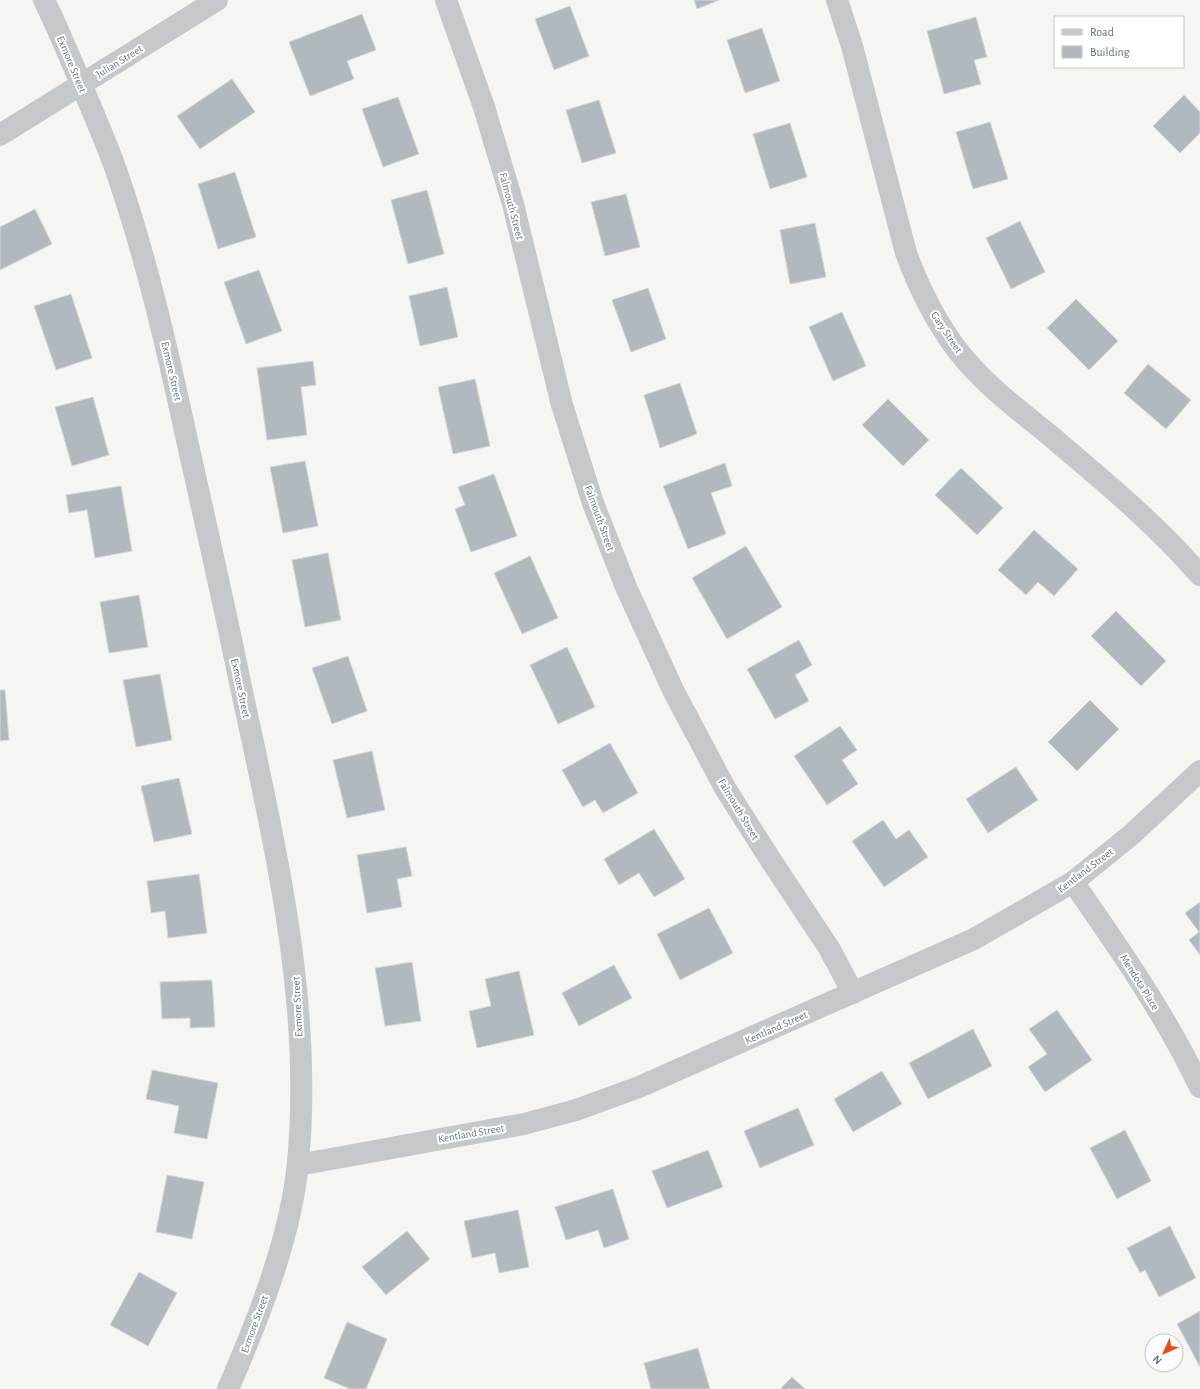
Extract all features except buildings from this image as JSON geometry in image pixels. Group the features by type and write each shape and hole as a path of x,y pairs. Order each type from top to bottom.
{"street":[{"name":"Exmore Street","path":"44,0 81,84 116,170 139,239 158,308 228,623 283,888 295,963 302,1109 298,1165 291,1206 275,1264 254,1329 228,1389"},
{"name":"Julian Street","path":"0,135 217,0"},
{"name":"Falmouth Street","path":"446,0 484,107 508,189 562,405 593,503 626,586 673,690 725,788 829,948 853,993"},
{"name":"Gary Street","path":"838,0 852,46 906,253 918,284 935,317 959,352 986,383 1120,495 1200,575"},
{"name":"Kentland Street","path":"298,1165 524,1124 576,1110 639,1088 974,939 1073,882 1131,835 1200,771"},
{"name":"Mendota Place","path":"1073,882 1136,972 1183,1051 1200,1086"}]}
